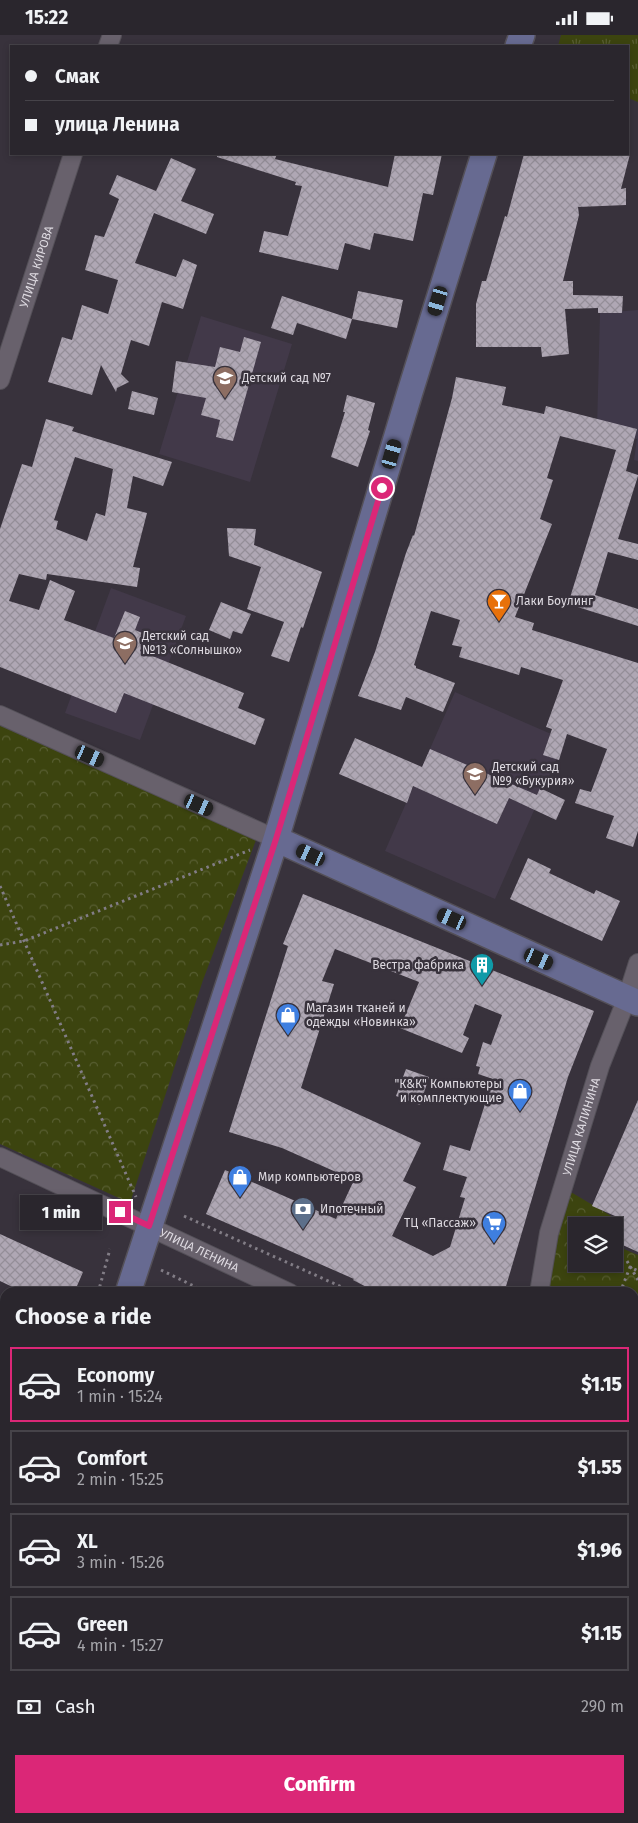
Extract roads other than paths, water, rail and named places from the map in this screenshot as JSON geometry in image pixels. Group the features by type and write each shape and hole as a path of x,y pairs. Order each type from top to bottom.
{"main road":[{"path":"130,1287 276,839 410,392 484,155"},
{"path":"276,839 632,1001"}],"street":[{"name":"УЛИЦА КИРОВА","path":"0,380 73,155"},
{"path":"0,715 276,839"},
{"name":"УЛИЦА КАЛИНИНА","path":"539,1287 549,1233 600,1066 632,1001 638,963"},
{"name":"УЛИЦА ЛЕНИНА","path":"0,1157 277,1287"}],"place":[{"name":"Детский сад №7","path":"225,399"},
{"name":"Лаки Боулинг","path":"499,622"},
{"name":"Детский сад №13 «Солнышко»","path":"125,664"},
{"name":"Детский сад №9 «Букурия»","path":"475,795"},
{"name":"Вестра фабрика","path":"482,986"},
{"name":"Магазин тканей и одежды «Новинка»","path":"288,1036"},
{"name":"\"К&К\" Компьютеры и комплектующие","path":"520,1112"},
{"name":"Мир компьютеров","path":"240,1198"},
{"name":"Ипотечный","path":"303,1230"},
{"name":"ТЦ «Пассаж»","path":"494,1244"}]}
